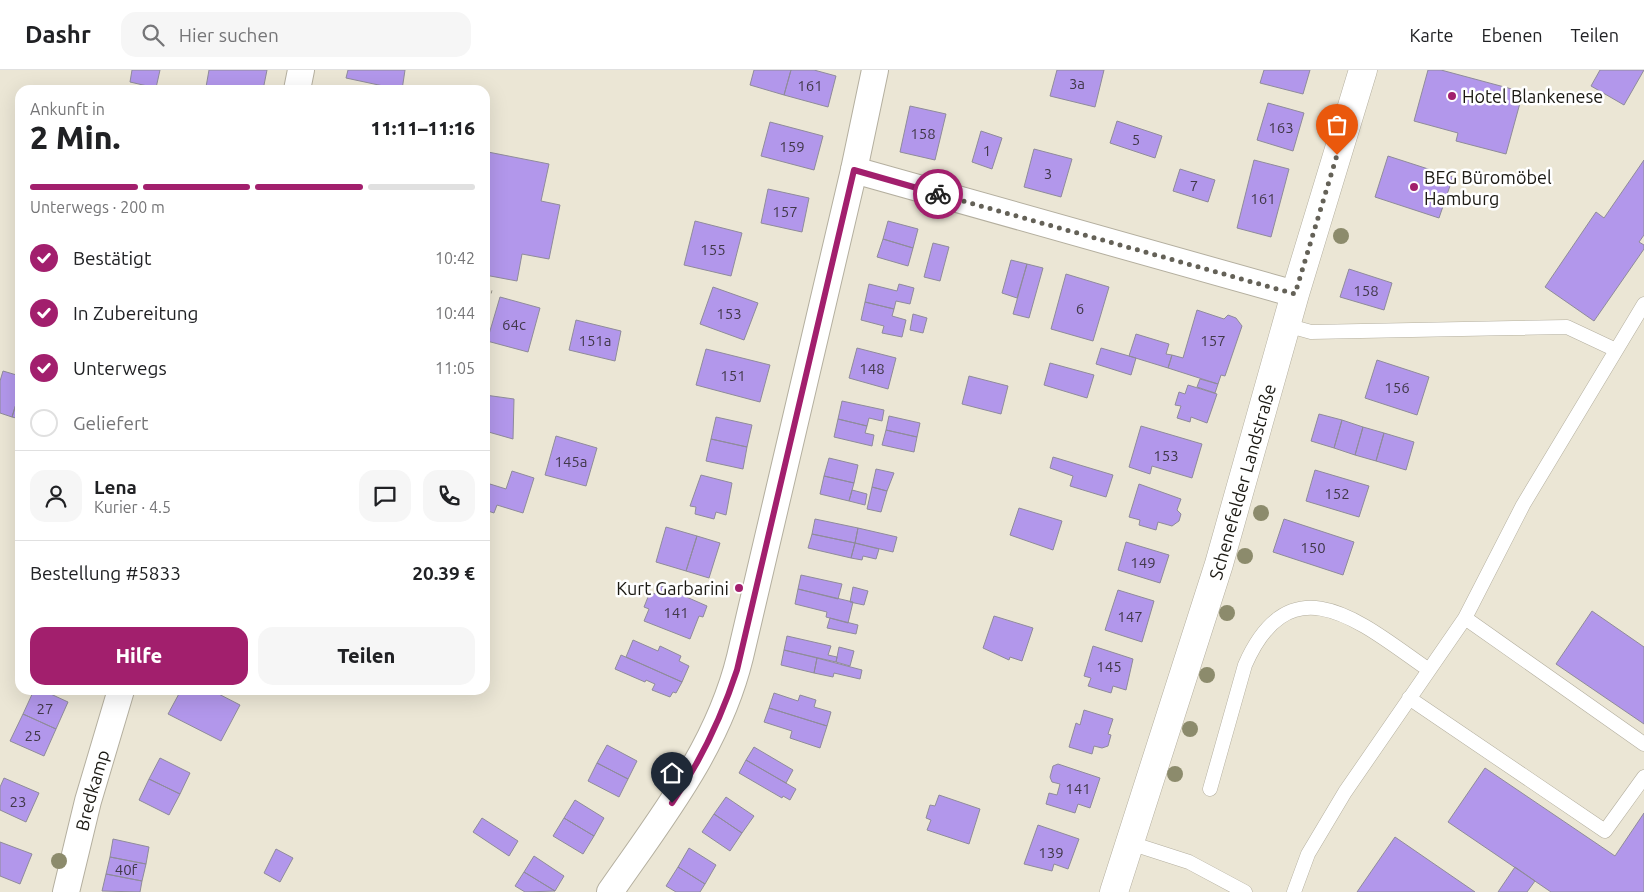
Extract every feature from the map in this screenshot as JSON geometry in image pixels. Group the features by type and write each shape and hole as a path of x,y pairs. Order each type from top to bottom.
{"street":[{"path":"298,85 301,70"},
{"path":"610,892 692,773 719,722 728,696 740,657 854,170 875,70"},
{"name":"Schenefelder Landstraße","path":"1114,892 1219,564 1295,294 1363,70"},
{"path":"854,170 1295,294"},
{"name":"Bredkamp","path":"66,892 88,801 120,695"}],"lane":[{"path":"1294,892 1308,854 1345,792 1465,618 1524,505 1644,304"},
{"path":"1286,325 1311,332 1567,327 1616,350"},
{"path":"1210,789 1245,665 1252,649 1262,635 1289,612 1303,607 1317,608 1330,610 1350,618 1429,670"},
{"path":"1465,618 1644,744"},
{"path":"1409,698 1606,831 1644,777"},
{"path":"1130,843 1189,862 1245,892"}],"building":[{"path":"132,70 160,70 157,85 143,85 130,82"},
{"path":"209,70 267,70 264,85 206,85"},
{"path":"348,70 405,70 403,85 379,85 346,78"},
{"path":"754,70 791,70 784,95 750,85"},
{"path":"791,70 814,70 836,76 828,107 784,95"},
{"path":"1057,70 1104,70 1095,107 1050,96"},
{"path":"1264,70 1310,70 1303,94 1260,83"},
{"path":"1428,70 1441,70 1523,92 1506,154 1456,141 1458,133 1414,121"},
{"path":"1600,70 1644,70 1624,105 1591,86"},
{"path":"1268,103 1304,113 1293,151 1257,140"},
{"path":"910,106 946,114 935,160 900,152"},
{"path":"1117,121 1162,136 1155,158 1110,143"},
{"path":"770,122 823,136 814,170 761,156"},
{"path":"981,131 1002,138 992,169 972,162"},
{"path":"1034,149 1072,159 1061,197 1024,187"},
{"path":"490,152 549,164 541,201 560,205 549,259 522,254 517,281 490,276"},
{"name":"BEG Büromöbel Hamburg","path":"1388,156 1453,177 1439,218 1375,197"},
{"path":"1254,160 1289,169 1271,237 1237,228"},
{"path":"1644,160 1644,235 1639,242 1644,245 1644,249 1594,321 1545,287 1596,212 1604,218"},
{"path":"1180,169 1215,180 1208,202 1173,191"},
{"path":"768,189 809,198 802,232 761,223"},
{"path":"695,221 742,233 731,276 684,265"},
{"path":"888,221 918,229 913,248 883,239"},
{"path":"883,239 913,248 908,266 877,257"},
{"path":"933,243 949,247 940,281 924,277"},
{"path":"1011,260 1027,264 1017,298 1002,293"},
{"path":"1027,264 1043,268 1029,318 1013,314"},
{"path":"1349,269 1392,283 1384,310 1340,297"},
{"path":"1066,274 1109,287 1093,341 1051,329"},
{"path":"869,284 897,291 899,284 914,288 910,304 896,301 894,309 865,302"},
{"path":"713,287 758,303 744,340 700,324"},
{"path":"500,297 540,308 528,352 490,342 490,331"},
{"path":"865,302 894,309 892,316 906,320 902,337 882,333 884,326 861,320"},
{"path":"1197,310 1224,319 1228,315 1236,318 1242,326 1225,376 1221,375 1218,384 1168,368 1172,355 1183,358"},
{"path":"913,314 927,318 923,333 910,330"},
{"path":"576,320 621,331 615,361 569,350"},
{"path":"1136,334 1169,344 1166,354 1172,355 1168,368 1129,356"},
{"path":"857,348 896,358 888,389 849,378"},
{"path":"1101,348 1136,358 1131,375 1096,364"},
{"path":"706,349 770,365 760,402 696,385"},
{"path":"1377,360 1429,377 1417,415 1365,398"},
{"path":"1050,363 1094,375 1087,398 1044,385"},
{"path":"3,371 15,375 15,407 12,417 0,413 0,381"},
{"path":"969,376 1008,386 1001,414 962,404"},
{"path":"1200,379 1218,384 1215,393 1197,387"},
{"path":"1188,385 1217,394 1207,423 1191,417 1190,422 1177,418 1181,406 1175,405 1179,392 1185,394"},
{"path":"490,396 514,399 513,439 490,432"},
{"path":"842,401 884,410 882,421 869,418 867,426 838,419"},
{"path":"15,407 15,418 12,417"},
{"path":"1319,414 1342,420 1334,448 1311,441"},
{"path":"889,416 920,423 917,437 886,430"},
{"path":"716,417 752,425 747,447 711,439"},
{"path":"838,419 867,426 865,433 874,435 872,446 834,437"},
{"path":"1342,420 1363,427 1355,455 1334,448"},
{"path":"1141,426 1202,444 1192,478 1152,466 1150,474 1129,467"},
{"path":"1363,427 1384,433 1376,461 1355,455"},
{"path":"886,430 917,437 914,452 882,445"},
{"path":"1384,433 1414,442 1406,470 1376,461"},
{"path":"556,436 597,448 586,486 545,475"},
{"path":"711,439 747,447 743,469 706,461"},
{"path":"1053,457 1113,475 1106,497 1070,486 1073,476 1050,468"},
{"path":"829,458 858,465 854,483 824,476"},
{"path":"876,469 894,473 887,491 872,487"},
{"path":"1315,470 1369,486 1359,517 1306,501"},
{"path":"512,471 534,478 523,513 497,505 494,513 490,512 490,484 506,489"},
{"path":"701,475 732,483 726,515 716,512 714,519 695,514 696,507 690,506"},
{"path":"824,476 854,483 849,501 820,494"},
{"path":"1139,484 1181,499 1177,510 1181,514 1179,521 1172,526 1158,522 1156,530 1139,525 1140,520 1129,517"},
{"path":"872,487 887,491 881,512 867,509"},
{"path":"852,490 867,494 865,505 849,501"},
{"path":"1019,508 1062,521 1053,550 1010,535"},
{"path":"815,519 858,528 855,543 812,534"},
{"path":"1284,519 1354,542 1343,575 1273,552"},
{"path":"666,527 697,536 686,571 656,562"},
{"path":"858,528 897,537 893,552 855,543"},
{"path":"812,534 855,543 851,558 808,548"},
{"path":"697,536 720,543 709,578 686,571"},
{"path":"1126,542 1169,555 1160,583 1118,570"},
{"path":"855,543 879,549 876,559 863,556 862,560 851,558"},
{"path":"801,575 842,584 838,599 798,589"},
{"path":"659,585 707,606 703,617 699,616 690,639 644,621 649,609 644,607 650,592 655,594"},
{"path":"853,587 868,591 864,605 850,602"},
{"path":"798,589 853,602 848,623 826,617 827,612 795,604"},
{"path":"1118,590 1154,601 1142,642 1105,630"},
{"path":"1592,611 1644,647 1644,724 1556,664"},
{"path":"994,616 1033,628 1022,661 1010,657 1009,660 983,648"},
{"path":"830,618 858,625 856,634 827,628"},
{"path":"787,636 831,646 828,655 837,657 836,662 784,650"},
{"path":"633,640 658,651 660,646 681,656 679,661 689,666 682,682 626,657"},
{"path":"1093,646 1133,659 1126,690 1113,686 1111,693 1088,686 1091,678 1084,676"},
{"path":"839,647 854,651 850,666 836,662"},
{"path":"784,650 817,658 814,673 781,665"},
{"path":"621,655 682,682 676,693 673,692 670,697 652,690 655,684 646,680 645,682 615,669"},
{"path":"817,658 862,670 860,679 834,673 833,677 814,673"},
{"path":"774,693 798,701 800,695 816,700 814,707 831,712 827,726 769,708"},
{"path":"32,695 53,695 68,702 56,729 23,714"},
{"path":"178,695 221,695 240,705 221,741 168,714"},
{"path":"769,708 827,726 820,748 790,738 792,731 764,722"},
{"path":"1084,710 1113,719 1108,734 1111,735 1108,746 1102,748 1094,746 1092,754 1069,747 1076,723 1080,725"},
{"path":"23,714 56,729 44,756 10,741"},
{"path":"607,745 637,761 628,779 597,763"},
{"path":"754,747 793,770 786,783 746,760"},
{"path":"160,758 190,773 180,794 149,779"},
{"path":"746,760 796,789 790,800 783,796 782,798 739,773"},
{"path":"597,763 628,779 619,797 588,781"},
{"path":"1058,764 1100,778 1090,808 1078,804 1075,813 1046,804 1049,793 1057,795 1060,784 1052,782 1050,777 1053,766"},
{"path":"1485,768 1615,856 1644,813 1644,892 1551,892 1448,822"},
{"path":"4,778 39,793 26,822 0,810 0,787"},
{"path":"149,779 180,794 169,815 139,800"},
{"path":"939,795 980,809 969,844 927,830 931,820 926,818 930,805 935,806"},
{"path":"726,797 754,816 742,833 714,814"},
{"path":"575,800 604,818 594,836 564,818"},
{"path":"714,814 742,833 730,851 702,832"},
{"path":"482,818 518,841 509,856 473,832"},
{"path":"564,818 594,836 583,854 553,836"},
{"path":"1038,825 1079,839 1068,869 1054,864 1052,871 1024,864"},
{"path":"1395,837 1475,892 1357,892"},
{"path":"113,839 149,847 146,864 110,857"},
{"path":"0,842 32,854 20,884 0,876"},
{"path":"689,848 716,865 705,884 678,867"},
{"path":"276,849 293,858 280,882 264,873"},
{"path":"534,856 564,876 555,891 524,872"},
{"path":"110,857 146,864 142,881 106,874"},
{"path":"678,867 705,884 700,892 676,892 666,886"},
{"path":"1515,867 1535,881 1527,892 1498,892"},
{"path":"524,872 555,891 525,892 515,886"},
{"path":"106,874 142,881 140,892 102,891"}],"way so far":[{"path":"938,194 1295,294 1337,155"}],"place":[{"name":"Hotel Blankenese","path":"1452,96"},
{"name":"BEG Büromöbel Hamburg","path":"1414,187"},
{"name":"Kurt Garbarini","path":"739,588"}],"route":[{"path":"672,803 705,751 719,722 737,670 854,170 938,194"}]}
